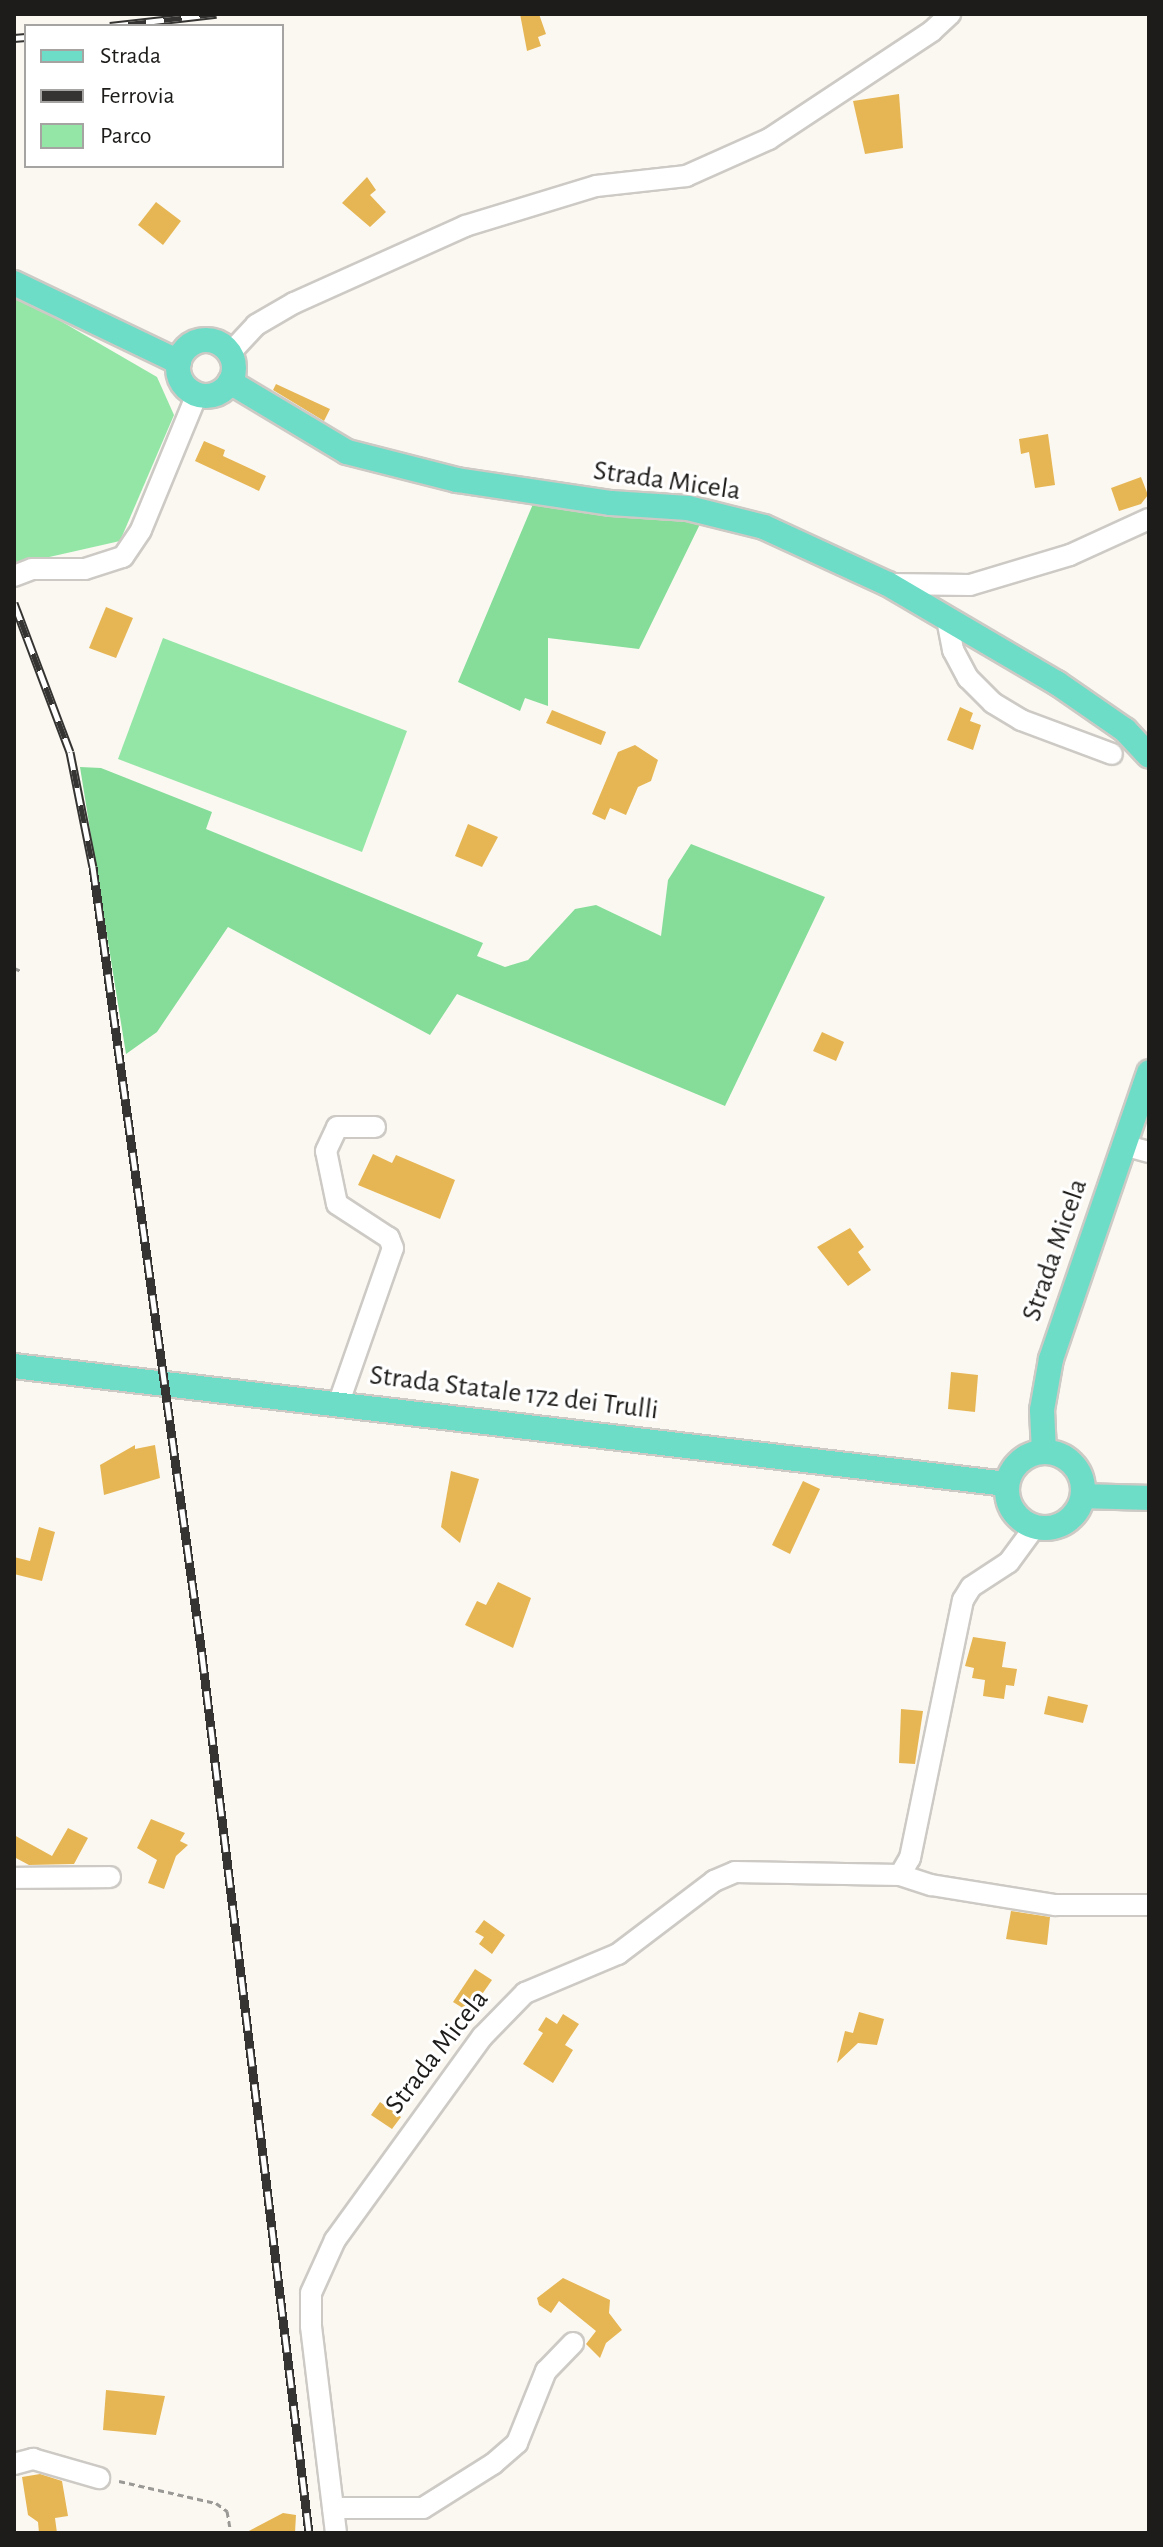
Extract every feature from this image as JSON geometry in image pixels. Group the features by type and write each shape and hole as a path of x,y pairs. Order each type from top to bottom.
{"main road":[{"path":"14,283 179,362"},
{"path":"197,341 216,342 230,353 230,382 219,392 197,394 184,385 179,362 197,341"},
{"name":"Strada Micela","path":"230,382 347,452 457,480 720,515 764,527 888,584 1097,708 1149,756"},
{"name":"Strada Micela","path":"1044,1452 1044,1384 1149,1072"},
{"name":"Strada Statale 172 dei Trulli","path":"14,1366 339,1402 1007,1484"},
{"path":"1044,1452 1074,1465 1083,1496 1071,1519 1060,1526 1034,1528 1010,1506 1007,1484 1020,1461 1044,1452"},
{"path":"1083,1496 1149,1498"}],"street":[{"path":"230,353 256,325 294,303 465,226 596,186 686,176 769,139 906,50 950,14"},
{"path":"14,576 32,569 85,569 123,557 141,530 197,394"},
{"path":"888,584 970,585 1070,555 1149,519"},
{"path":"947,619 953,650 968,678 993,703 1021,720 1112,754"},
{"path":"339,1402 393,1248 389,1238 337,1204 326,1151 337,1127 375,1127"},
{"path":"1123,1145 1149,1152"},
{"path":"900,1875 910,1858 963,1600 971,1587 1009,1562 1034,1528"},
{"name":"Strada Micela","path":"336,2533 311,2326 311,2293 318,2270 506,2008 525,1993 618,1954 714,1881 735,1872 900,1875 931,1885 1055,1905 1149,1905"},
{"path":"14,1878 110,1877"},
{"path":"333,2508 423,2508 493,2464 517,2443 546,2371 573,2343"},
{"path":"14,2464 33,2459 99,2478"}],"path":[{"path":"14,968 21,971"},
{"path":"99,2478 216,2503 227,2511 231,2533"}],"green space":[{"path":"14,294 157,377 174,415 120,541 14,565"},
{"path":"533,504 701,522 639,649 548,638 548,706 525,698 520,711 458,682"},
{"path":"163,638 407,731 362,852 118,759"},
{"path":"80,767 101,768 212,812 206,829 483,943 477,956 505,967 528,960 575,909 596,905 661,936 668,880 691,844 825,897 725,1106 457,994 430,1035 228,927 157,1032 126,1054"}],"building":[{"path":"520,14 539,14 546,34 538,37 541,46 527,51"},
{"path":"899,94 903,148 865,154 853,101"},
{"path":"367,177 376,190 370,195 386,212 370,227 342,203"},
{"path":"156,202 181,221 163,245 138,225"},
{"path":"276,384 330,409 324,421 273,390"},
{"path":"1048,434 1055,485 1035,488 1029,452 1021,454 1019,439"},
{"path":"204,441 225,450 223,456 266,476 259,491 195,461"},
{"path":"1141,477 1148,495 1141,504 1119,511 1111,488"},
{"path":"106,607 133,618 116,658 89,648"},
{"path":"960,707 973,713 970,721 981,725 973,750 947,740"},
{"path":"552,710 606,732 601,745 546,723"},
{"path":"635,745 658,760 651,781 638,787 626,815 610,808 605,820 592,814 618,752"},
{"path":"468,824 498,837 482,867 455,856"},
{"path":"822,1032 844,1042 836,1061 813,1051"},
{"path":"373,1154 392,1163 396,1155 455,1180 440,1219 358,1185"},
{"path":"850,1228 864,1247 858,1252 871,1270 848,1286 817,1247"},
{"path":"951,1372 978,1375 975,1412 948,1409"},
{"path":"135,1445 135,1449 155,1445 160,1478 104,1495 100,1465"},
{"path":"451,1471 479,1479 460,1543 441,1527"},
{"path":"803,1481 820,1489 790,1554 772,1545"},
{"path":"39,1527 55,1532 42,1581 14,1574 14,1557 30,1561"},
{"path":"498,1582 531,1598 513,1648 465,1625 477,1601 486,1605"},
{"path":"973,1637 1006,1642 1002,1667 1017,1669 1014,1686 1006,1685 1004,1699 983,1696 985,1680 972,1678 974,1668 965,1666"},
{"path":"1048,1696 1088,1705 1083,1723 1044,1714"},
{"path":"901,1709 923,1711 915,1764 899,1763"},
{"path":"151,1819 185,1833 180,1841 188,1845 176,1856 164,1889 148,1883 157,1860 137,1848"},
{"path":"68,1828 88,1838 74,1864 29,1865 14,1857 14,1835 52,1856"},
{"path":"1011,1911 1050,1917 1047,1945 1006,1939"},
{"path":"484,1920 505,1935 492,1954 479,1944 484,1937 475,1932"},
{"path":"475,1969 492,1980 471,2010 466,2010 453,2002"},
{"path":"859,2012 884,2019 877,2045 858,2043 837,2063 845,2031 853,2033"},
{"path":"563,2014 579,2024 565,2045 573,2050 553,2083 523,2064 543,2033 538,2030 546,2017 557,2024"},
{"path":"380,2102 401,2117 392,2129 371,2115"},
{"path":"563,2278 610,2300 609,2313 622,2330 606,2343 600,2358 586,2344 596,2331 559,2301 551,2313 539,2305 537,2298"},
{"path":"106,2390 165,2396 156,2435 103,2430"},
{"path":"40,2474 62,2481 68,2516 55,2518 57,2533 39,2533 38,2522 28,2515 22,2477"},
{"path":"283,2513 296,2515 295,2533 245,2533"}],"railway":[{"path":"128,24 216,14"},
{"path":"14,38 24,37"},
{"path":"14,603 70,752 93,867 202,1655 309,2533"}]}
